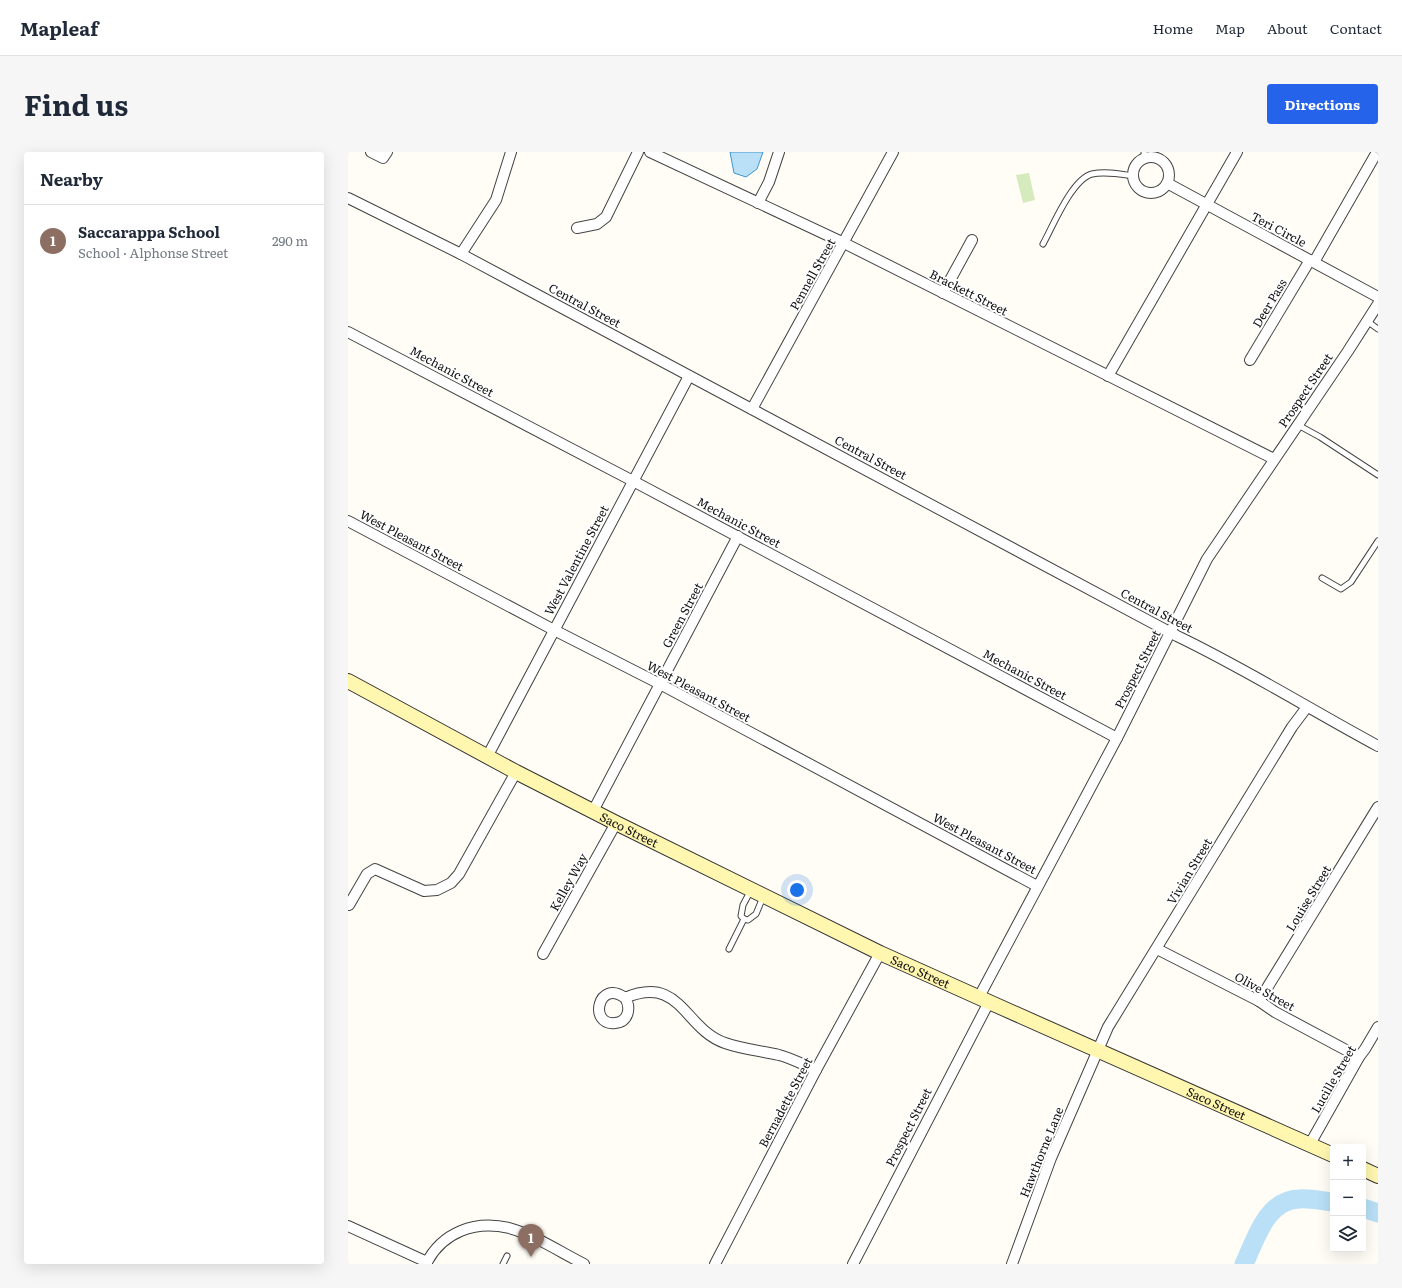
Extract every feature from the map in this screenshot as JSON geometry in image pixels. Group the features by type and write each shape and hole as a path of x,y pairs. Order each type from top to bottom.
{"main road":[{"name":"Saco Street","path":"348,681 516,772 880,953 1330,1154"},
{"path":"1366,1170 1378,1176"}],"street":[{"path":"371,152 383,158 387,152"},
{"path":"461,254 496,200 511,152"},
{"path":"577,228 597,224 606,217 638,152"},
{"name":"Brackett Street","path":"650,152 844,243 1274,459"},
{"path":"758,203 769,182 780,152"},
{"name":"Pennell Street","path":"752,409 893,152"},
{"path":"1108,376 1237,152"},
{"name":"Deer Pass","path":"1250,360 1312,261 1377,152"},
{"path":"1145,155 1157,158 1167,166 1169,177 1167,183 1159,192 1147,193 1137,187 1133,176 1133,170 1145,155"},
{"name":"Teri Circle","path":"1167,183 1378,297"},
{"name":"Central Street","path":"348,198 461,254 1246,671 1378,746"},
{"path":"943,293 972,240"},
{"name":"Prospect Street","path":"853,1264 950,1074 1037,886 1117,738 1207,559 1378,304"},
{"name":"Mechanic Street","path":"348,332 738,536 1117,738"},
{"name":"West Valentine Street","path":"488,757 689,376"},
{"name":"West Pleasant Street","path":"348,521 554,630 660,684 1037,886"},
{"name":"Green Street","path":"593,811 738,536"},
{"name":"Vivian Street","path":"1098,1051 1108,1027 1292,727 1307,707"},
{"path":"349,905 367,874 375,869 424,891 437,890 451,882 459,874 516,772"},
{"name":"Louise Street","path":"1259,1001 1378,807"},
{"name":"Kelley Way","path":"543,954 616,823"},
{"name":"Olive Street","path":"1157,949 1259,1001 1275,1012 1359,1057"},
{"name":"Bernadette Street","path":"715,1264 816,1070 880,953"},
{"path":"625,998 637,992 650,991 666,996 678,1003 708,1034 724,1043 781,1055 816,1070"},
{"name":"Lucille Street","path":"1310,1144 1359,1057 1378,1027"},
{"name":"Hawthorne Lane","path":"1012,1264 1050,1158 1098,1051"},
{"path":"348,1226 428,1263 431,1254 445,1239 462,1230 484,1225 509,1228 539,1240 584,1264"}],"lane":[{"path":"1043,244 1069,196 1085,177 1098,173 1133,176"},
{"path":"1366,322 1378,329"},
{"path":"1298,425 1320,437 1378,475"},
{"path":"1322,578 1341,589 1351,582 1378,541"},
{"path":"744,919 741,916 743,905 757,892"},
{"path":"744,919 748,920 756,914 757,892"},
{"path":"729,949 744,919"},
{"path":"502,1264 507,1256"}],"green space":[{"path":"1029,173 1035,200 1023,203 1016,175"}],"water":[{"path":"730,152 763,152 757,169 746,177 734,173"}],"waterway":[{"path":"1244,1264 1264,1222 1270,1213 1278,1206 1288,1201 1299,1199 1330,1202"},
{"path":"1366,1209 1378,1213"}],"place":[{"name":"Saccarappa School","path":"531,1257"}]}
